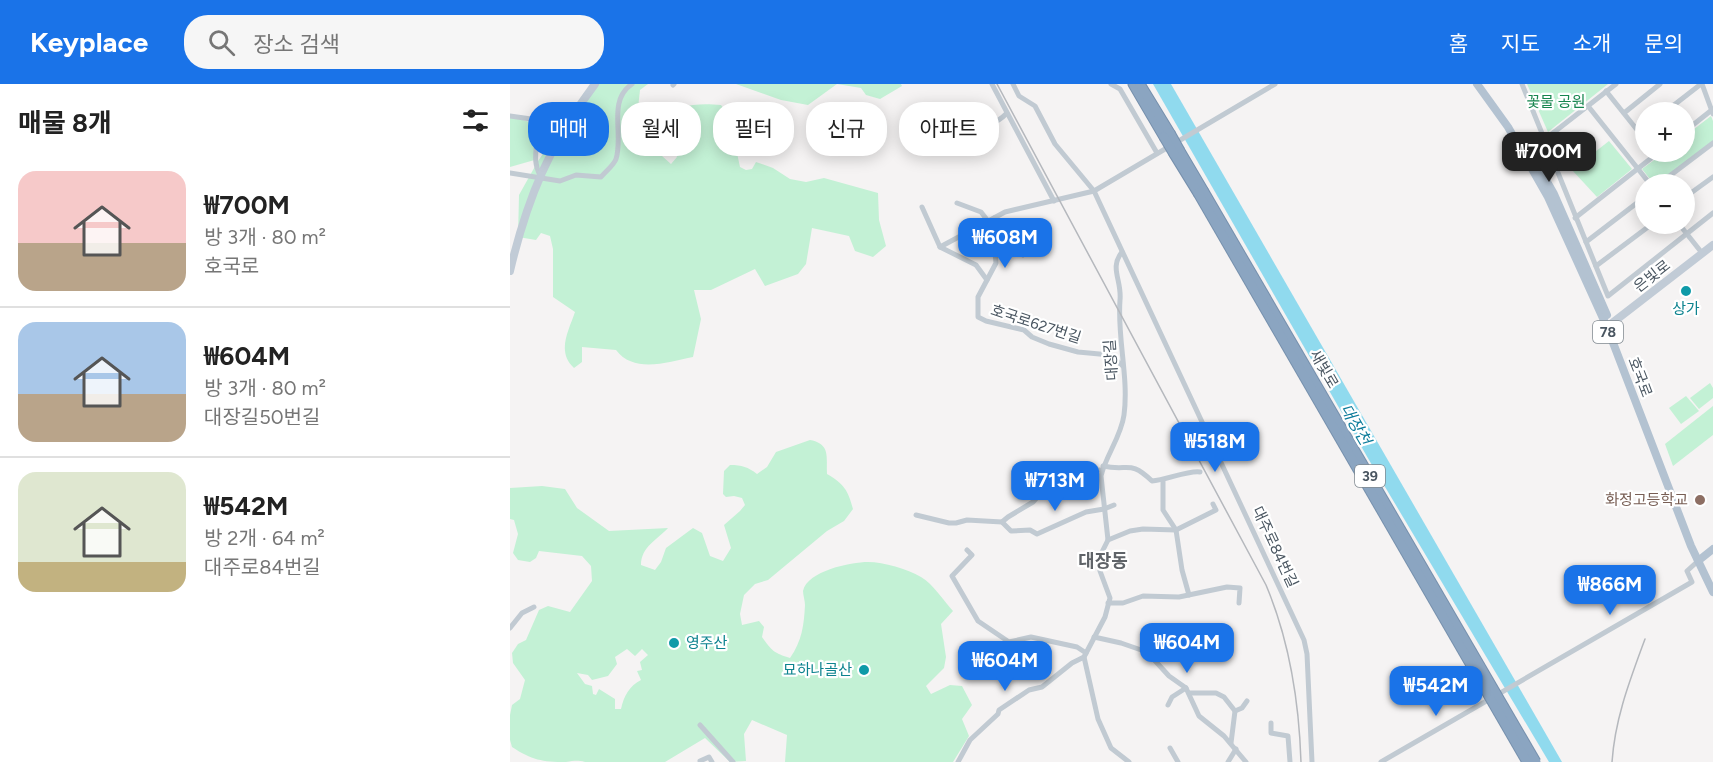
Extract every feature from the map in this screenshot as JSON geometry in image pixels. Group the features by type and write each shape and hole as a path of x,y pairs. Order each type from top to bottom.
{"highway":[{"name":"새빛로","path":"1133,84 1167,135"},
{"name":"새빛로","path":"1140,84 1177,153 1536,762"},
{"name":"새빛로","path":"1200,192 1527,762"}],"main road":[{"name":"호국로","path":"1478,84 1508,127 1548,197 1609,326"},
{"name":"호국로","path":"1484,84 1554,194 1609,326 1713,592"},
{"path":"1700,559 1713,549"},
{"name":"호국로","path":"1700,559 1713,580"}],"street":[{"path":"510,271 528,204 539,177 557,141 595,84"},
{"path":"510,174 560,182 576,175 601,177 615,161 619,143 617,104 627,87 632,84"},
{"path":"992,84 1054,201"},
{"path":"1013,84 1019,96 1035,106 1055,144 1094,191"},
{"path":"1111,84 1120,89 1157,153"},
{"path":"922,207 940,247 1005,212 1094,191 1275,84"},
{"path":"1522,84 1608,296 1686,234"},
{"path":"1544,140 1616,84"},
{"path":"1624,113 1660,84"},
{"path":"1678,102 1701,84 1712,111 1695,124"},
{"path":"1606,91 1635,128"},
{"path":"1588,106 1642,174"},
{"path":"999,121 1007,113"},
{"path":"510,116 535,121 538,134 534,165 539,177"},
{"path":"1672,174 1713,143"},
{"path":"1575,218 1645,162"},
{"path":"1695,190 1713,177"},
{"name":"대주로84번길","path":"1094,191 1304,640 1307,654 1312,762"},
{"path":"957,203 981,212 1023,255"},
{"path":"1586,242 1635,204"},
{"path":"1695,227 1713,213"},
{"path":"1596,266 1639,234"},
{"path":"1688,234 1702,253"},
{"name":"은빛로","path":"1609,326 1713,244"},
{"name":"호국로627번길","path":"940,247 976,265 987,280"},
{"name":"대장길","path":"1108,603 1110,598 1100,571 1099,558 1108,540 1101,476 1120,432 1124,416 1119,310 1120,283 1115,268 1116,260 1122,252"},
{"name":"호국로627번길","path":"994,253 996,262 978,297 978,317 1024,330 1032,337 1049,344 1078,352 1110,355 1123,366"},
{"path":"916,515 956,524 967,520 1002,522 1033,502 1041,492 1093,470 1130,466 1137,468 1152,481 1193,471 1200,472"},
{"path":"1163,480 1163,510 1176,530 1182,570 1189,595"},
{"path":"1108,540 1130,531 1176,530 1216,510 1213,504"},
{"path":"1002,522 1011,531 1030,530 1037,534 1086,512 1114,505"},
{"path":"967,550 972,555 952,576 978,621 1009,642 1031,637 1077,647 1085,655 1098,719 1111,748 1129,762"},
{"path":"1382,762 1692,582 1687,571 1700,559"},
{"path":"958,762 970,740 998,714 999,710 1029,690 1042,687 1085,655 1105,617 1108,603 1123,603 1143,596 1179,597 1227,587 1240,588 1239,603"},
{"path":"510,628 522,613 534,607"},
{"path":"1094,637 1122,643 1147,652 1169,676 1188,690 1199,716 1231,743 1246,762"},
{"path":"1168,705 1172,697 1188,690 1215,693 1224,697 1235,711 1231,743"},
{"path":"1235,711 1242,708 1247,701"},
{"path":"1271,723 1271,733 1288,736 1290,762"},
{"path":"700,725 733,762"},
{"path":"1170,748 1178,762"},
{"path":"1228,762 1236,749"},
{"path":"700,761 709,758 712,762"}],"green space":[{"path":"592,84 648,84 640,90 639,102 621,102 621,156 662,156 671,164 677,156 701,156 701,104 713,105 713,156 738,156 740,167 746,170 752,169 756,162 773,168 790,179 806,182 824,178 878,193 879,220 886,246 873,257 855,251 849,236 812,228 806,264 798,274 765,286 755,269 711,290 694,290 701,319 693,357 642,364 632,362 616,350 582,347 582,362 574,368 569,362 565,348 567,333 575,312 553,297 553,249 550,236 541,233 536,240 518,237 519,195 541,156 609,156 609,102 578,102"},
{"path":"736,84 837,84 812,102 806,102 806,105 781,100"},
{"path":"837,84 901,84 902,86 880,99 866,95 861,88"},
{"name":"꽃물 공원","path":"1527,84 1608,84 1548,132"},
{"path":"510,116 528,122 528,156 538,156 538,159 510,167"},
{"path":"1711,116 1713,141 1695,155 1695,128"},
{"path":"1609,141 1632,169 1597,197 1572,170"},
{"path":"1651,162 1686,162 1670,174 1646,174 1642,169"},
{"path":"1710,383 1713,388 1713,398 1699,409 1690,398"},
{"path":"1686,396 1699,411 1681,424 1669,408"},
{"path":"1713,406 1713,435 1673,466 1665,444"},
{"path":"810,440 817,442 826,452 827,474 845,488 853,509 844,521 827,531 768,580 755,584 744,595 740,614 742,625 759,621 764,627 762,637 768,645 777,653 790,658 800,639 803,626 805,605 803,591 812,578 841,566 868,562 895,566 921,577 934,588 953,611 941,624 946,657 944,668 926,686 931,694 950,685 962,686 972,705 962,719 969,736 953,762 785,762 787,735 752,720 744,734 746,761 730,762 705,738 665,762 550,761 526,755 512,747 510,715 512,705 520,699 525,680 513,663 512,653 518,644 526,640 539,610 548,606 570,612 592,581 591,566 582,556 539,551 536,558 530,562 518,560 513,553 518,534 514,520 510,519 510,488 542,486 565,489 577,508 609,531 668,528 650,544 642,559 641,565 655,570 666,548 693,528 702,533 710,556 723,561 731,548 724,525 745,505 742,498 726,497 723,494 724,471 730,465 738,465 757,474 767,467 776,452","holes":["627,649 635,656 642,649 648,655 640,662 642,670 637,671 641,680 628,692 621,709 615,709 615,699 599,689 596,695 593,694 592,686 585,684 577,673 588,675 592,680 608,676 617,664 615,657"]}],"water":[{"name":"대장천","path":"1153,84 1171,84 1562,762 1549,762 1369,460"}],"railway":[{"path":"997,84 1266,585 1281,628 1292,672 1301,762"},
{"path":"1612,762 1620,715 1645,639"}],"place":[{"name":"상가","path":"1686,291"},
{"name":"화정고등학교","path":"1700,500"},
{"name":"영주산","path":"674,643"},
{"name":"묘하나골산","path":"864,670"}],"district":[{"name":"대장동","path":"1103,561"}]}
